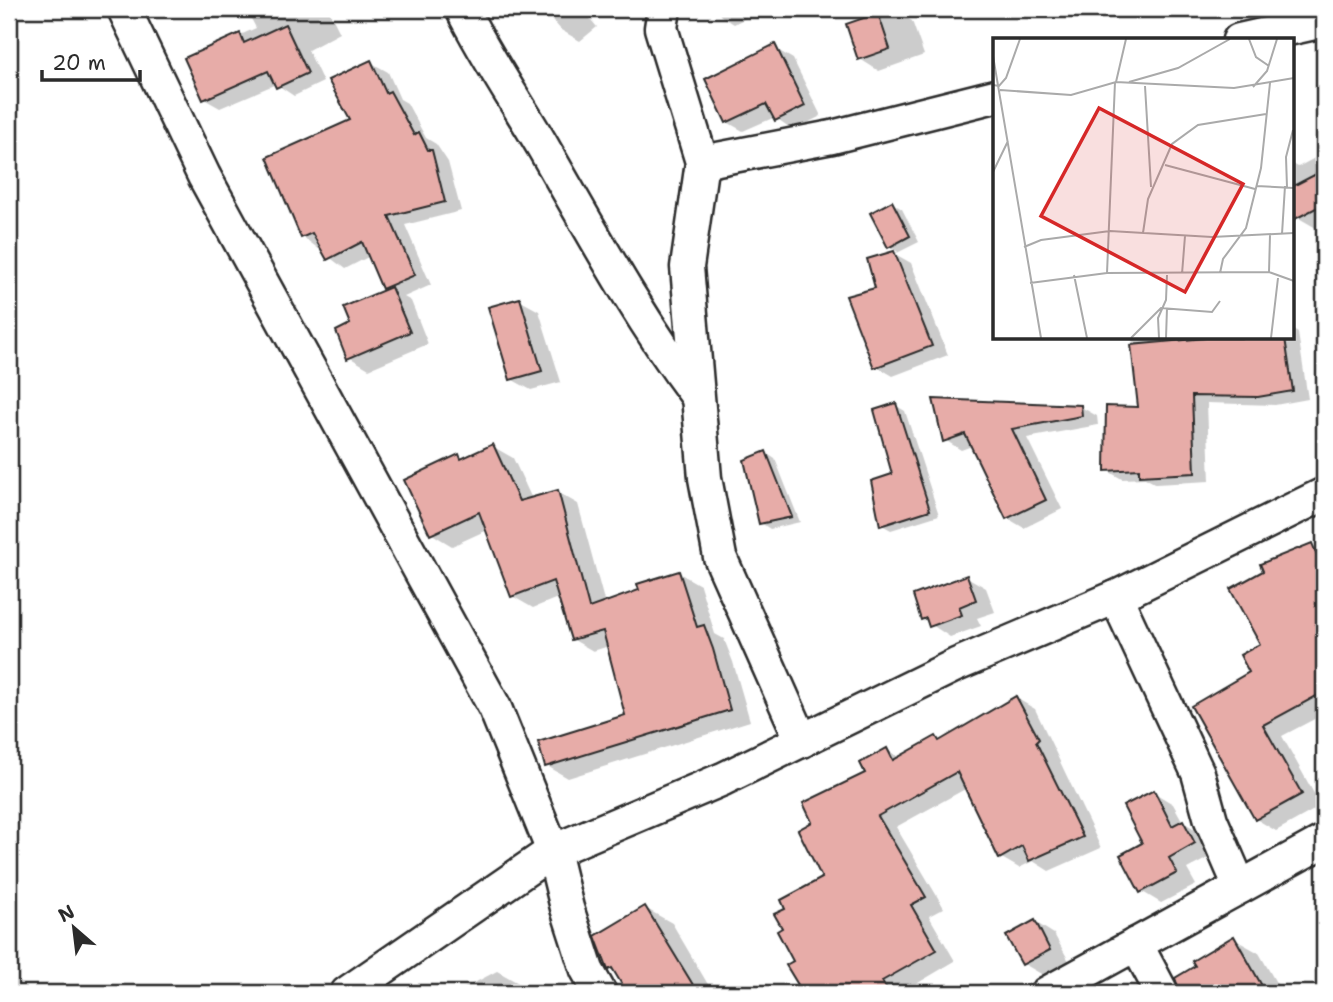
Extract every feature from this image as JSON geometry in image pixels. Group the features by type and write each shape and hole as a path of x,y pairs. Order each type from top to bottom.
{"street":[{"path":"124,9 204,176 495,708 553,851 587,971 600,993"},
{"path":"462,9 652,336 697,397"},
{"path":"664,9 661,28 702,162 687,267 705,478 720,557 802,741"},
{"path":"1248,38 1324,21"},
{"path":"702,162 832,137 993,97"},
{"path":"347,993 553,851 723,779 956,665 1116,597 1324,494"},
{"path":"1116,597 1198,773 1211,820 1240,887"},
{"path":"1047,993 1324,841"},
{"path":"1136,944 1162,993"}],"building":[{"path":"878,13 890,49 858,60 846,24"},
{"path":"285,24 308,73 276,88 268,71 203,100 184,58 240,33 244,43"},
{"path":"775,44 805,106 775,121 766,104 726,123 705,79"},
{"path":"371,60 386,93 390,91 414,135 419,132 428,150 432,150 445,202 389,216 415,275 382,289 362,242 327,260 312,233 301,238 267,157 350,120 328,80"},
{"path":"1324,170 1324,204 1294,219 1294,185"},
{"path":"892,201 910,236 888,248 870,213"},
{"path":"894,251 932,346 874,368 846,296 875,288 867,259"},
{"path":"391,287 410,332 347,359 336,331 350,324 343,307"},
{"path":"520,298 542,371 510,380 488,307"},
{"path":"1185,340 1285,340 1293,391 1258,397 1192,396 1195,473 1139,476 1139,469 1105,471 1106,406 1138,407 1131,345"},
{"path":"933,399 1081,405 1082,416 1012,429 1046,500 1006,519 965,434 943,442"},
{"path":"896,403 930,510 880,526 871,481 892,474 874,410"},
{"path":"493,444 519,501 558,490 589,608 639,590 637,584 679,571 697,627 704,625 713,649 730,710 545,767 538,742 625,715 603,631 571,640 553,581 511,597 479,512 430,535 404,480 459,454 461,459"},
{"path":"766,451 792,517 759,524 744,460"},
{"path":"1312,543 1324,573 1324,692 1263,725 1302,794 1255,820 1191,706 1249,672 1240,655 1260,644 1230,589 1263,571 1260,564"},
{"path":"967,575 976,600 959,607 962,615 929,627 926,618 921,620 913,595"},
{"path":"1016,696 1039,739 1036,742 1083,837 1029,861 1022,846 999,859 957,772 878,816 926,897 911,905 937,950 882,981 889,993 803,993 786,965 793,961 777,931 782,928 774,914 785,909 781,900 822,878 798,830 812,822 803,803 865,773 860,763 887,748 893,760 936,736 939,741"},
{"path":"1154,790 1172,826 1183,820 1195,843 1169,858 1177,873 1140,893 1120,855 1142,843 1123,806"},
{"path":"645,906 698,993 627,993 612,968 608,970 595,936"},
{"path":"1035,920 1050,950 1022,965 1006,936"},
{"path":"1234,936 1266,993 1180,993 1175,978 1195,966 1192,961"}]}
